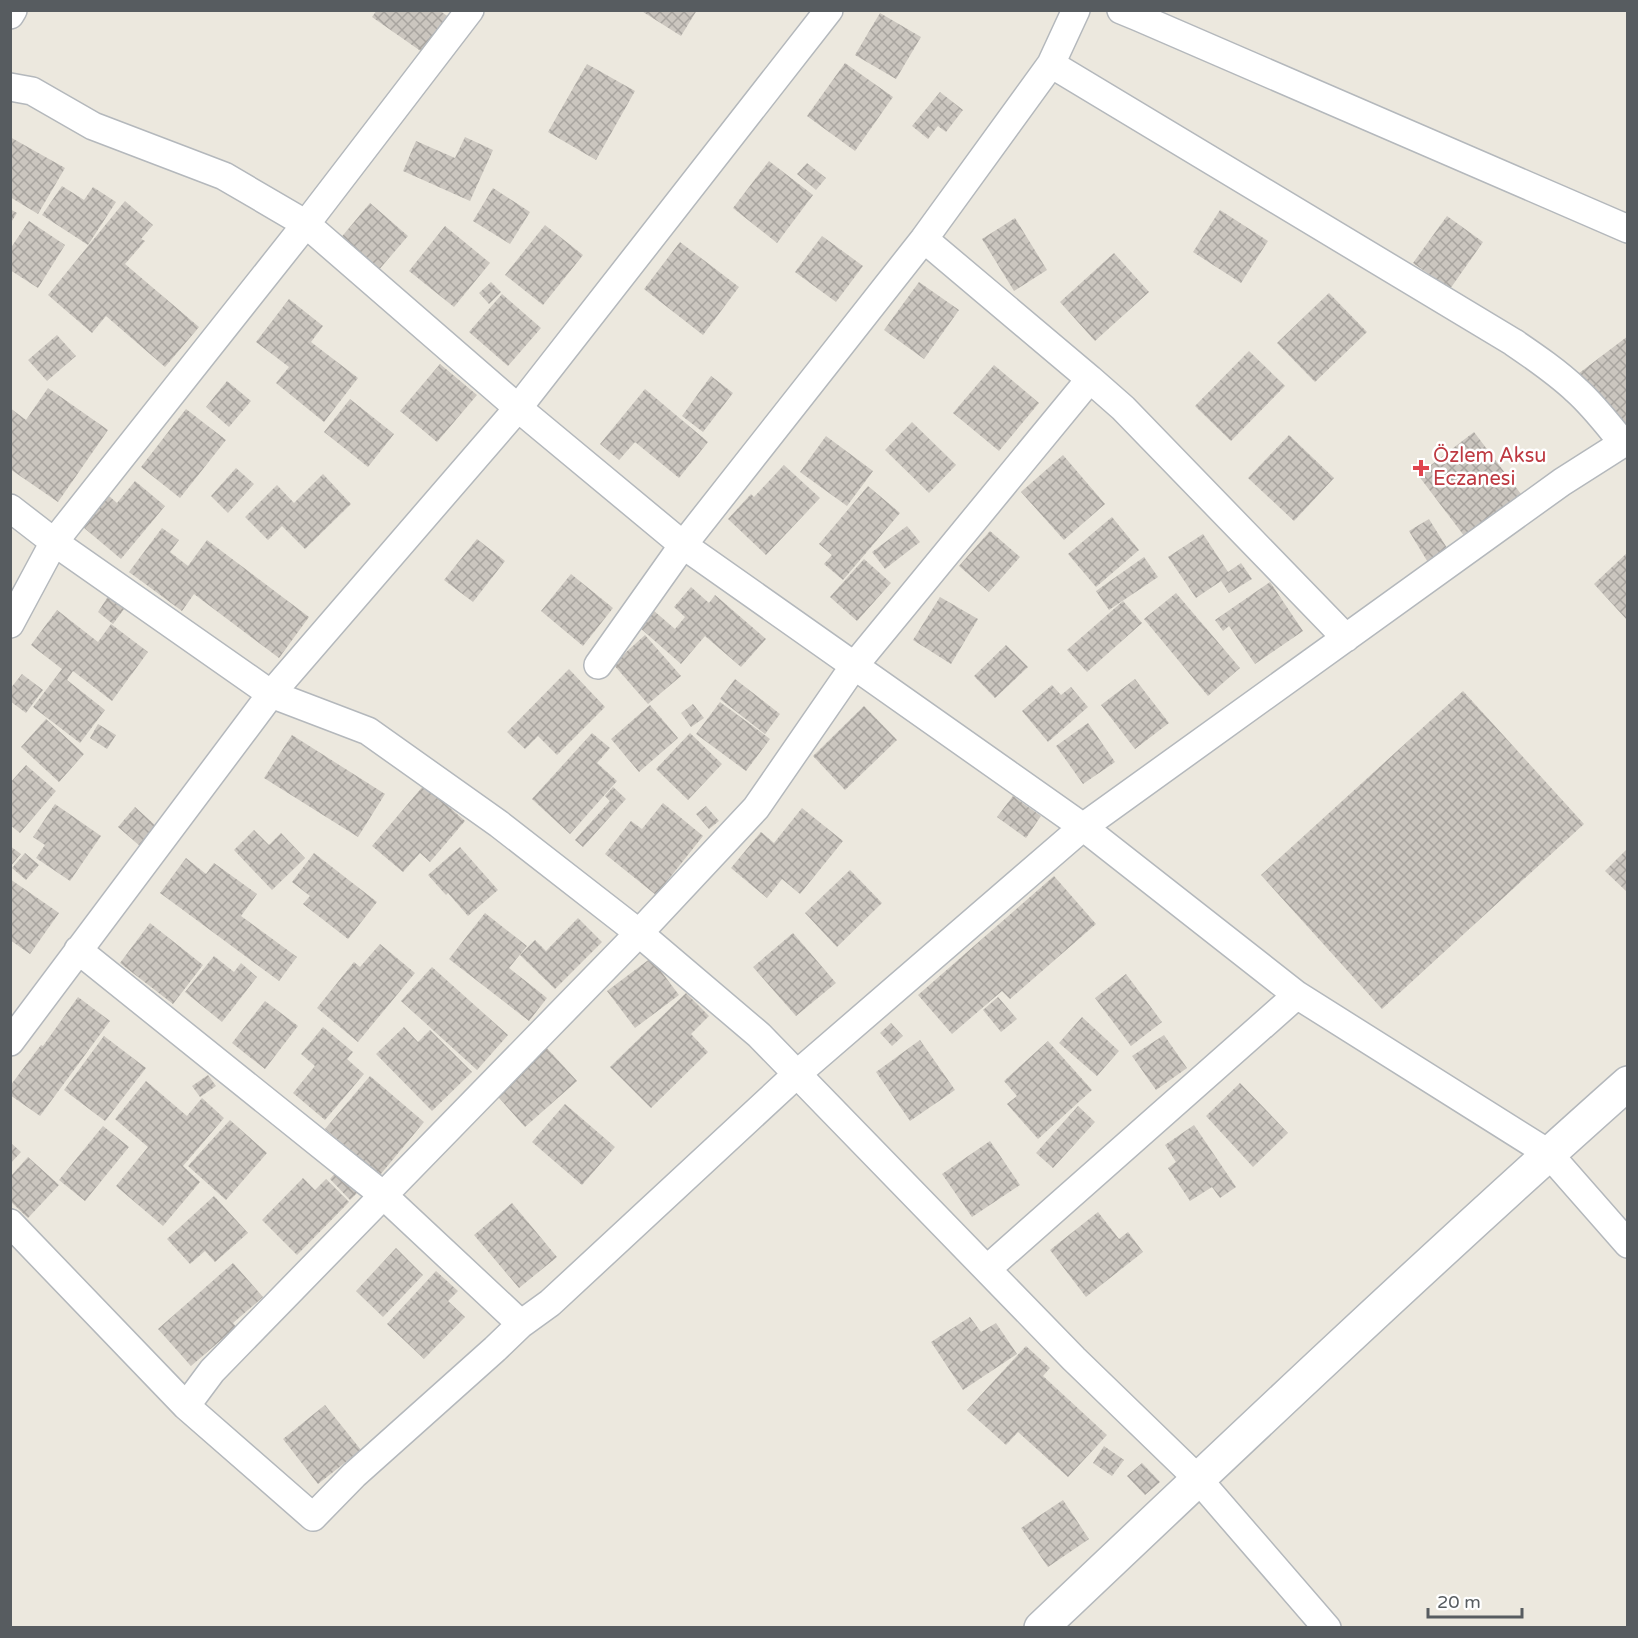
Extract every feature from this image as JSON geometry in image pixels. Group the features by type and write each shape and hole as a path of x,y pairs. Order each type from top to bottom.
{"street":[{"path":"10,15 13,10"},
{"path":"10,624 54,542 306,224 470,10"},
{"path":"10,1042 271,694 518,408 829,10"},
{"path":"598,665 683,546 924,239 1051,64 1076,10"},
{"path":"1121,10 1628,229"},
{"path":"10,1223 186,1406 313,1517 354,1475 495,1350 521,1324 550,1303 797,1074 1083,828 1562,482 1625,441 1577,391 1547,365 1513,342 1051,64"},
{"path":"10,87 32,91 93,126 224,176 306,224 518,408 683,546 1083,828 1297,995 1548,1154 1628,1244"},
{"path":"924,239 1123,408 1346,638"},
{"path":"186,1406 212,1371 639,933 756,808 854,666 1090,379"},
{"path":"10,508 54,542 271,694 368,731 499,824 639,933 759,1035 1074,1359 1198,1479 1327,1628"},
{"path":"78,950 383,1195 521,1324"},
{"path":"987,1269 1297,995"},
{"path":"1041,1628 1548,1154 1628,1083"}],"building":[{"path":"377,10 439,10 447,16 422,52 372,17"},
{"path":"640,10 697,10 681,36"},
{"path":"880,13 921,37 896,79 855,55"},
{"path":"845,63 893,97 855,151 807,116"},
{"path":"587,64 635,91 596,160 548,132"},
{"path":"940,92 963,110 946,132 938,126 928,139 912,126"},
{"path":"10,137 65,168 38,214 10,197"},
{"path":"465,137 493,150 470,201 403,171 416,141 455,158"},
{"path":"769,161 813,195 777,243 733,208"},
{"path":"807,163 826,178 816,190 797,174"},
{"path":"62,186 84,200 93,187 116,202 88,245 42,215"},
{"path":"493,188 530,212 510,244 473,221"},
{"path":"125,201 153,225 141,239 145,241 125,264 199,327 165,367 106,316 92,333 48,295"},
{"path":"370,203 408,236 377,272 339,240"},
{"path":"10,209 17,213 10,224"},
{"path":"1220,210 1268,241 1241,283 1193,252"},
{"path":"1447,216 1483,242 1450,289 1413,263"},
{"path":"1015,218 1047,270 1014,291 982,239"},
{"path":"29,221 65,245 38,288 10,270 10,249"},
{"path":"545,225 583,255 543,305 505,275"},
{"path":"445,226 490,263 454,307 409,271"},
{"path":"822,236 863,266 836,302 795,272"},
{"path":"680,242 739,287 703,335 644,289"},
{"path":"1114,253 1149,292 1095,341 1060,302"},
{"path":"491,282 501,292 489,304 479,293"},
{"path":"919,282 959,310 924,359 884,330"},
{"path":"1329,293 1367,332 1315,382 1277,343"},
{"path":"502,294 541,328 508,366 469,332"},
{"path":"289,299 323,326 311,342 358,378 324,422 276,383 289,367 256,342"},
{"path":"57,335 76,356 47,381 28,360"},
{"path":"1628,336 1628,435 1574,377"},
{"path":"1249,351 1285,386 1231,441 1195,406"},
{"path":"440,364 477,395 437,442 400,411"},
{"path":"994,365 1039,403 999,451 953,413"},
{"path":"711,376 733,393 703,432 682,416"},
{"path":"227,381 251,401 229,427 206,407"},
{"path":"48,388 108,430 58,502 10,469 10,408 26,420"},
{"path":"645,389 708,442 679,478 635,442 619,460 600,444"},
{"path":"350,399 394,434 368,467 324,432"},
{"path":"186,409 226,440 180,498 141,467"},
{"path":"912,422 956,465 929,493 885,450"},
{"path":"1474,432 1524,498 1468,541 1418,475"},
{"path":"1289,435 1334,478 1294,521 1248,478"},
{"path":"826,436 873,471 847,506 800,472"},
{"path":"1063,455 1105,504 1064,540 1021,492"},
{"path":"784,465 820,498 766,555 728,519 751,494 754,497"},
{"path":"236,468 254,484 228,513 211,496"},
{"path":"323,474 351,504 305,549 282,526 268,540 245,517 277,485 294,503"},
{"path":"135,481 165,506 121,559 83,527 109,496 117,503"},
{"path":"868,486 900,513 843,580 824,564 832,555 819,544"},
{"path":"1112,517 1139,550 1096,587 1068,554"},
{"path":"1429,519 1452,556 1432,569 1409,531"},
{"path":"907,526 920,542 885,569 872,552"},
{"path":"162,528 179,540 170,552 188,566 207,540 309,617 279,658 194,594 182,611 129,572"},
{"path":"990,531 1020,557 989,592 959,566"},
{"path":"1203,534 1228,572 1241,563 1252,579 1229,593 1221,581 1196,598 1168,557"},
{"path":"477,539 505,561 473,602 444,580"},
{"path":"1628,552 1628,621 1594,584"},
{"path":"1144,557 1158,577 1109,610 1096,591"},
{"path":"864,559 891,583 857,621 830,597"},
{"path":"571,574 613,608 583,646 541,611"},
{"path":"1270,582 1303,631 1255,664 1229,626 1223,631 1215,620"},
{"path":"691,587 709,603 715,595 766,639 741,667 705,636 681,664 639,627 653,610 675,629 685,617 674,607"},
{"path":"1176,593 1240,668 1208,696 1144,619"},
{"path":"109,595 127,605 113,624 98,612"},
{"path":"940,597 978,619 951,664 913,640"},
{"path":"1123,601 1142,623 1087,672 1067,650"},
{"path":"57,610 98,642 111,624 148,652 112,701 73,671 67,680 105,710 80,743 33,707 62,669 31,645"},
{"path":"645,635 681,676 648,704 613,664"},
{"path":"1006,645 1028,667 995,698 974,676"},
{"path":"569,669 605,707 557,755 538,736 525,749 507,732"},
{"path":"22,674 43,690 26,713 10,701 10,689"},
{"path":"735,679 780,714 765,734 720,699"},
{"path":"1135,679 1169,723 1135,749 1101,705"},
{"path":"1052,685 1061,695 1071,687 1088,707 1048,742 1022,711"},
{"path":"1463,691 1584,824 1382,1009 1261,875"},
{"path":"720,702 770,739 746,771 696,734"},
{"path":"693,704 704,718 691,727 681,713"},
{"path":"650,705 678,738 639,772 611,739"},
{"path":"864,706 897,740 845,790 813,756"},
{"path":"46,719 84,754 59,782 21,747"},
{"path":"1088,723 1115,762 1083,784 1056,746"},
{"path":"98,724 116,735 107,749 90,738"},
{"path":"592,733 610,748 597,763 617,781 570,834 532,799"},
{"path":"690,733 722,764 688,800 656,769"},
{"path":"292,735 385,794 358,837 264,778"},
{"path":"26,765 56,791 20,833 10,825 10,783"},
{"path":"424,785 465,821 430,862 420,853 403,872 372,846"},
{"path":"613,787 626,799 583,847 575,840 610,801 605,796"},
{"path":"1013,796 1041,816 1026,838 997,817"},
{"path":"663,803 703,836 656,895 605,854 631,821 642,829"},
{"path":"55,804 101,836 70,881 36,858 45,845 33,837"},
{"path":"706,806 719,821 709,829 696,814"},
{"path":"135,807 157,827 140,846 118,827"},
{"path":"802,808 843,841 800,894 782,879 767,898 731,868 761,832 774,843"},
{"path":"254,830 269,845 281,833 305,858 272,890 234,850"},
{"path":"10,846 21,854 10,867"},
{"path":"460,847 498,890 468,916 428,875"},
{"path":"1628,848 1628,893 1605,871"},
{"path":"25,853 39,865 26,880 12,868"},
{"path":"314,853 377,902 348,939 303,904 310,896 292,882"},
{"path":"186,858 206,874 214,863 257,894 241,916 297,957 279,981 160,893"},
{"path":"850,870 882,903 837,947 805,913"},
{"path":"1054,876 1096,924 1010,999 1002,991 952,1034 918,995"},
{"path":"10,879 59,913 30,954 10,940"},
{"path":"485,913 527,946 509,968 547,998 529,1021 449,959"},
{"path":"578,918 602,942 555,989 520,955 535,940 546,951"},
{"path":"150,923 203,965 173,1004 120,963"},
{"path":"793,933 836,983 796,1016 753,967"},
{"path":"380,944 415,973 358,1042 317,1008 354,962 360,967"},
{"path":"214,956 234,972 241,963 257,977 222,1022 185,992"},
{"path":"651,958 679,995 635,1028 607,991"},
{"path":"432,967 508,1035 477,1070 401,1001"},
{"path":"1126,974 1162,1022 1131,1046 1095,998"},
{"path":"686,993 709,1016 691,1034 708,1052 651,1108 610,1067"},
{"path":"78,997 110,1021 40,1116 10,1095 10,1086 41,1045 43,1046"},
{"path":"998,997 1017,1019 1001,1032 983,1010"},
{"path":"265,1001 298,1026 265,1069 232,1043"},
{"path":"1082,1017 1119,1051 1097,1076 1059,1043"},
{"path":"891,1023 903,1036 892,1046 880,1033"},
{"path":"323,1027 353,1052 347,1059 364,1074 325,1120 293,1093 315,1066 301,1054"},
{"path":"404,1027 418,1042 430,1030 472,1072 432,1111 376,1054"},
{"path":"1164,1035 1187,1068 1156,1090 1132,1056"},
{"path":"104,1036 146,1068 105,1121 64,1090"},
{"path":"920,1040 955,1090 910,1121 876,1072"},
{"path":"1048,1041 1092,1090 1038,1139 1007,1104 1017,1096 1004,1081"},
{"path":"544,1045 577,1081 525,1127 493,1091"},
{"path":"208,1075 216,1086 200,1097 192,1086"},
{"path":"370,1076 424,1122 380,1175 325,1129"},
{"path":"146,1081 187,1116 202,1098 224,1118 183,1166 200,1182 163,1226 116,1186 148,1147 115,1119"},
{"path":"1240,1083 1288,1133 1253,1167 1206,1116"},
{"path":"565,1104 615,1147 582,1185 532,1142"},
{"path":"1078,1106 1095,1122 1053,1168 1036,1153"},
{"path":"230,1120 267,1153 226,1200 188,1166"},
{"path":"1194,1125 1236,1187 1220,1198 1212,1187 1190,1201 1168,1168 1176,1162 1165,1145"},
{"path":"103,1126 129,1147 85,1201 59,1180"},
{"path":"990,1141 1020,1185 972,1217 942,1174"},
{"path":"10,1142 21,1152 10,1164"},
{"path":"28,1157 59,1185 28,1218 10,1201 10,1177"},
{"path":"341,1167 361,1189 350,1200 330,1179"},
{"path":"303,1178 315,1190 326,1179 349,1202 297,1255 262,1220"},
{"path":"214,1196 248,1233 215,1262 205,1251 190,1264 167,1239"},
{"path":"512,1203 557,1257 519,1288 474,1235"},
{"path":"1098,1212 1119,1239 1128,1232 1143,1252 1086,1297 1050,1250"},
{"path":"396,1248 423,1275 383,1317 356,1291"},
{"path":"233,1263 263,1297 233,1323 236,1327 191,1366 158,1329"},
{"path":"436,1271 458,1291 448,1301 465,1317 424,1359 387,1324"},
{"path":"970,1317 981,1332 996,1323 1017,1354 963,1390 931,1342"},
{"path":"1026,1346 1050,1368 1043,1376 1107,1435 1068,1477 1018,1432 1006,1445 967,1410"},
{"path":"325,1405 361,1450 318,1484 283,1439"},
{"path":"1104,1446 1124,1460 1112,1476 1093,1463"},
{"path":"1142,1463 1160,1482 1145,1495 1127,1476"},
{"path":"1063,1500 1089,1539 1048,1567 1021,1528"}],"place":[{"name":"Özlem Aksu Eczanesi","path":"1421,468"}]}
